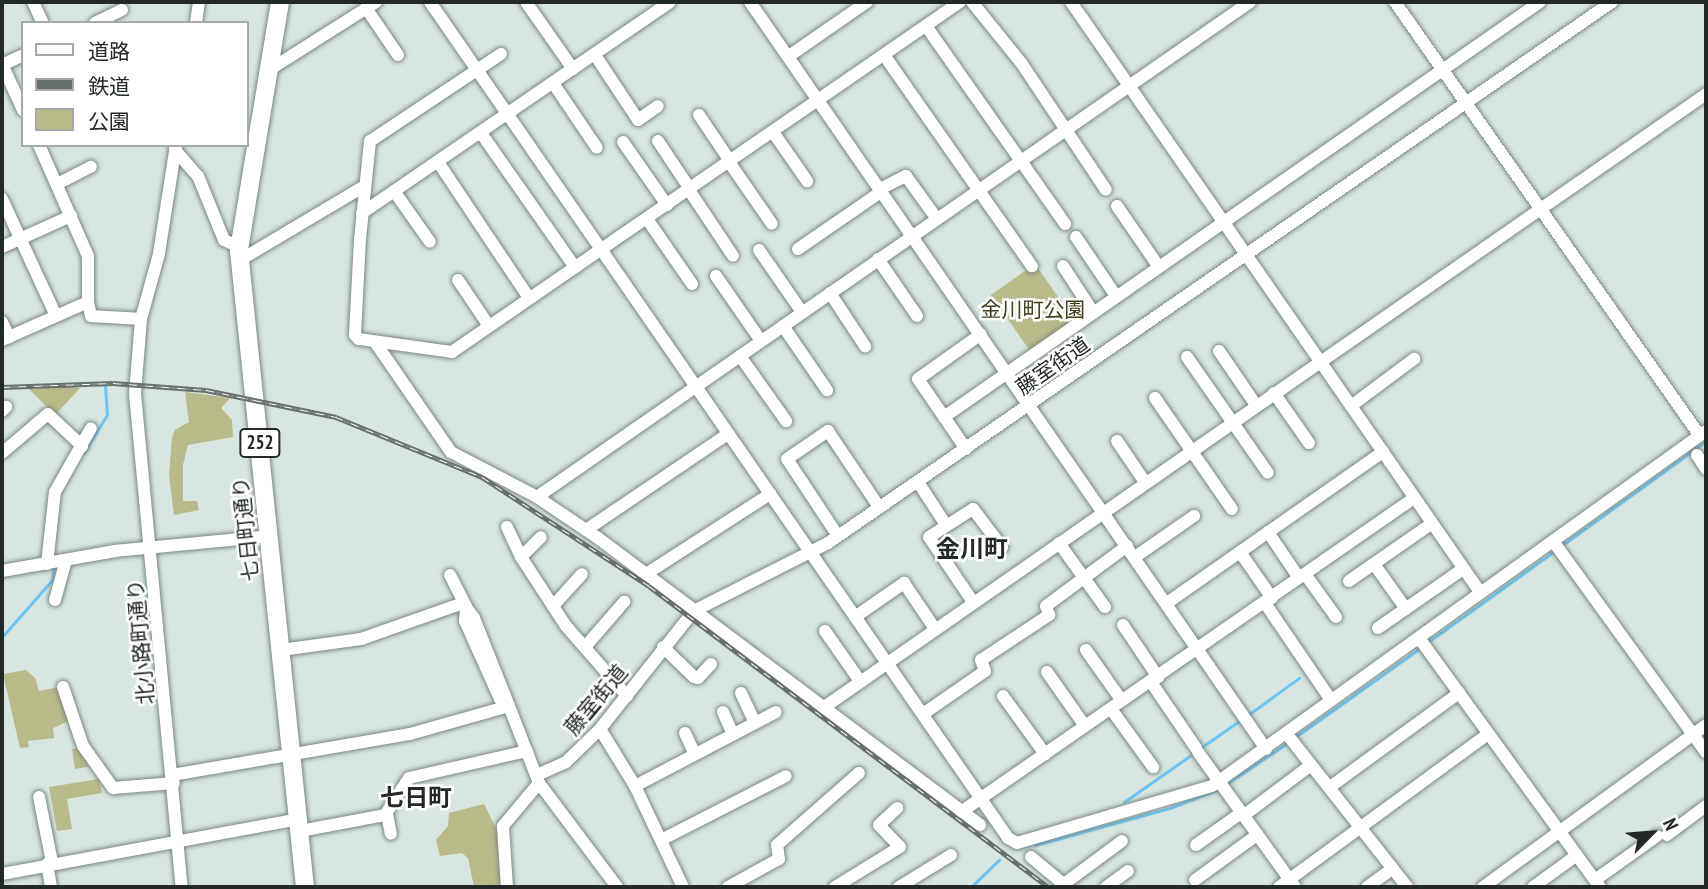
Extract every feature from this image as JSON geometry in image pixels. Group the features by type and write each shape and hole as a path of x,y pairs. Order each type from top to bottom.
{"highway":[{"name":"七日町通り","path":"280,2 239,253 305,887"}],"street":[{"path":"33,2 42,21"},
{"path":"196,21 199,2"},
{"path":"430,2 1008,838 1017,843 1221,785 1266,748 1291,739 1331,700 1422,642 1480,592 1557,547 1703,433 1538,210 1395,2"},
{"path":"526,2 573,69"},
{"path":"362,213 670,2"},
{"path":"750,2 1266,748"},
{"path":"789,56 867,2"},
{"path":"501,54 370,141 363,187 355,335 375,342 452,352 960,2"},
{"path":"972,2 1106,190"},
{"path":"1072,2 1480,592"},
{"path":"537,497 1250,2"},
{"path":"944,417 1540,2"},
{"name":"藤室街道","path":"538,779 566,762 600,729 694,611 838,536 1612,2"},
{"path":"269,70 371,5 398,55"},
{"path":"100,21 122,12"},
{"path":"926,26 1065,224"},
{"path":"595,55 638,120 658,106"},
{"path":"884,55 1032,266"},
{"path":"21,56 2,64 21,106"},
{"path":"553,83 597,148"},
{"path":"823,708 1706,94"},
{"path":"699,114 772,224"},
{"path":"481,132 575,267"},
{"path":"773,132 807,181"},
{"path":"658,141 733,256"},
{"path":"623,142 667,205"},
{"path":"40,147 90,264 88,302 91,316 142,319"},
{"path":"176,148 198,176 224,240 239,253 363,187"},
{"name":"北小路町通り","path":"176,148 159,254 142,319 135,394 153,550 182,887"},
{"path":"438,162 529,298"},
{"path":"57,184 91,167"},
{"path":"798,249 881,190 906,176 937,219"},
{"path":"394,191 430,242"},
{"path":"2,199 56,316"},
{"path":"1117,205 1159,267"},
{"path":"2,247 71,216"},
{"path":"646,219 692,284"},
{"path":"1076,237 1116,296"},
{"path":"759,250 802,313"},
{"path":"878,259 917,316"},
{"path":"1063,267 1093,312"},
{"path":"716,276 761,341"},
{"path":"457,280 489,326"},
{"path":"830,293 865,346"},
{"path":"2,322 5,338 88,302"},
{"path":"783,326 827,390"},
{"path":"966,449 918,379 981,334"},
{"path":"375,342 451,452 537,497 586,530 980,825"},
{"path":"1219,351 1256,405"},
{"path":"740,356 786,421"},
{"path":"1187,357 1268,473"},
{"path":"1351,406 1414,359"},
{"path":"1274,393 1309,443"},
{"path":"1155,398 1232,509"},
{"path":"2,453 48,414 82,446"},
{"path":"47,564 55,492 92,428"},
{"path":"838,536 787,459 828,431 879,507"},
{"path":"586,530 728,434"},
{"path":"1117,441 1146,482"},
{"path":"1167,603 1383,452"},
{"path":"1697,455 1706,469"},
{"path":"918,482 946,524"},
{"path":"646,574 770,494"},
{"path":"961,811 1414,498"},
{"path":"973,602 929,541 946,524 974,509 1002,547"},
{"path":"1135,557 1195,516"},
{"path":"1349,581 1432,524"},
{"path":"507,527 521,557 553,606 627,696"},
{"path":"1268,532 1336,617"},
{"path":"2,571 115,551 153,550 270,536"},
{"path":"521,557 541,537"},
{"path":"1059,542 1105,607"},
{"path":"923,714 985,671 981,660 1049,615 1046,606 1127,546"},
{"path":"1557,547 1706,752"},
{"path":"1240,552 1331,700"},
{"path":"55,600 66,560"},
{"path":"1374,564 1406,609"},
{"path":"1378,628 1463,569"},
{"path":"553,606 582,574"},
{"path":"450,575 464,605 465,621 500,699 509,706 538,779 617,887"},
{"path":"855,617 904,583 935,629"},
{"path":"584,647 624,602"},
{"path":"281,650 361,639 464,605"},
{"path":"1123,625 1197,750 1257,835 1288,885 1360,828 1488,734"},
{"path":"825,631 860,681"},
{"path":"1422,642 1598,884 1662,835 1706,806"},
{"path":"663,647 694,677 698,678 711,664"},
{"path":"1086,650 1153,767"},
{"path":"1047,672 1085,726"},
{"path":"63,687 83,746 113,788 410,734 509,706"},
{"path":"741,693 755,723"},
{"path":"1330,787 1459,693"},
{"path":"1003,696 1045,754"},
{"path":"723,712 733,734"},
{"path":"635,786 776,712"},
{"path":"1483,887 1706,725"},
{"path":"600,729 635,786 683,887"},
{"path":"685,733 695,754"},
{"path":"1291,739 1407,887"},
{"path":"391,834 387,814 409,778 527,751"},
{"path":"1196,845 1311,765"},
{"path":"728,887 779,859 777,845 859,773"},
{"path":"661,840 786,776"},
{"path":"507,887 503,826 538,779"},
{"path":"39,797 50,863 51,887"},
{"path":"835,887 900,847 879,825 897,808"},
{"path":"2,874 178,841 387,814"},
{"path":"1195,880 1257,835"},
{"path":"1031,857 1065,886 1122,841"},
{"path":"899,887 951,855"},
{"path":"1533,887 1577,855"},
{"path":"1367,887 1392,869"},
{"path":"1106,887 1128,871"}],"green space":[{"name":"金川町公園","path":"1035,264 1075,321 1031,352 991,295"},
{"path":"71,386 80,388 55,415 29,389"},
{"path":"185,392 230,398 221,408 232,420 233,437 188,445 183,465 183,501 197,501 199,510 174,515 169,475 172,437 175,430 189,422"},
{"path":"26,670 35,678 39,691 59,687 69,721 53,728 54,738 28,741 29,747 20,748 3,674"},
{"path":"79,748 92,766 75,769 72,749"},
{"path":"99,779 102,793 67,799 72,829 57,831 49,787"},
{"path":"484,804 498,832 500,887 474,887 468,858 462,853 440,856 436,840 448,826 449,813"}],"waterway":[{"path":"83,454 107,415 105,384"},
{"path":"1561,546 1706,441"},
{"path":"1428,642 1556,550"},
{"path":"2,637 52,580 54,565"},
{"path":"1294,738 1420,648"},
{"path":"1248,715 1299,678"},
{"path":"1199,749 1242,719"},
{"path":"1225,785 1289,742"},
{"path":"1124,802 1194,753"},
{"path":"1035,845 1170,808 1216,790"},
{"path":"971,887 999,860"}],"railway":[{"path":"2,387 113,383 206,390 336,417 482,477 649,586 1048,887"}],"district":[{"name":"金川町","path":"972,549"},
{"name":"七日町","path":"416,798"}]}
